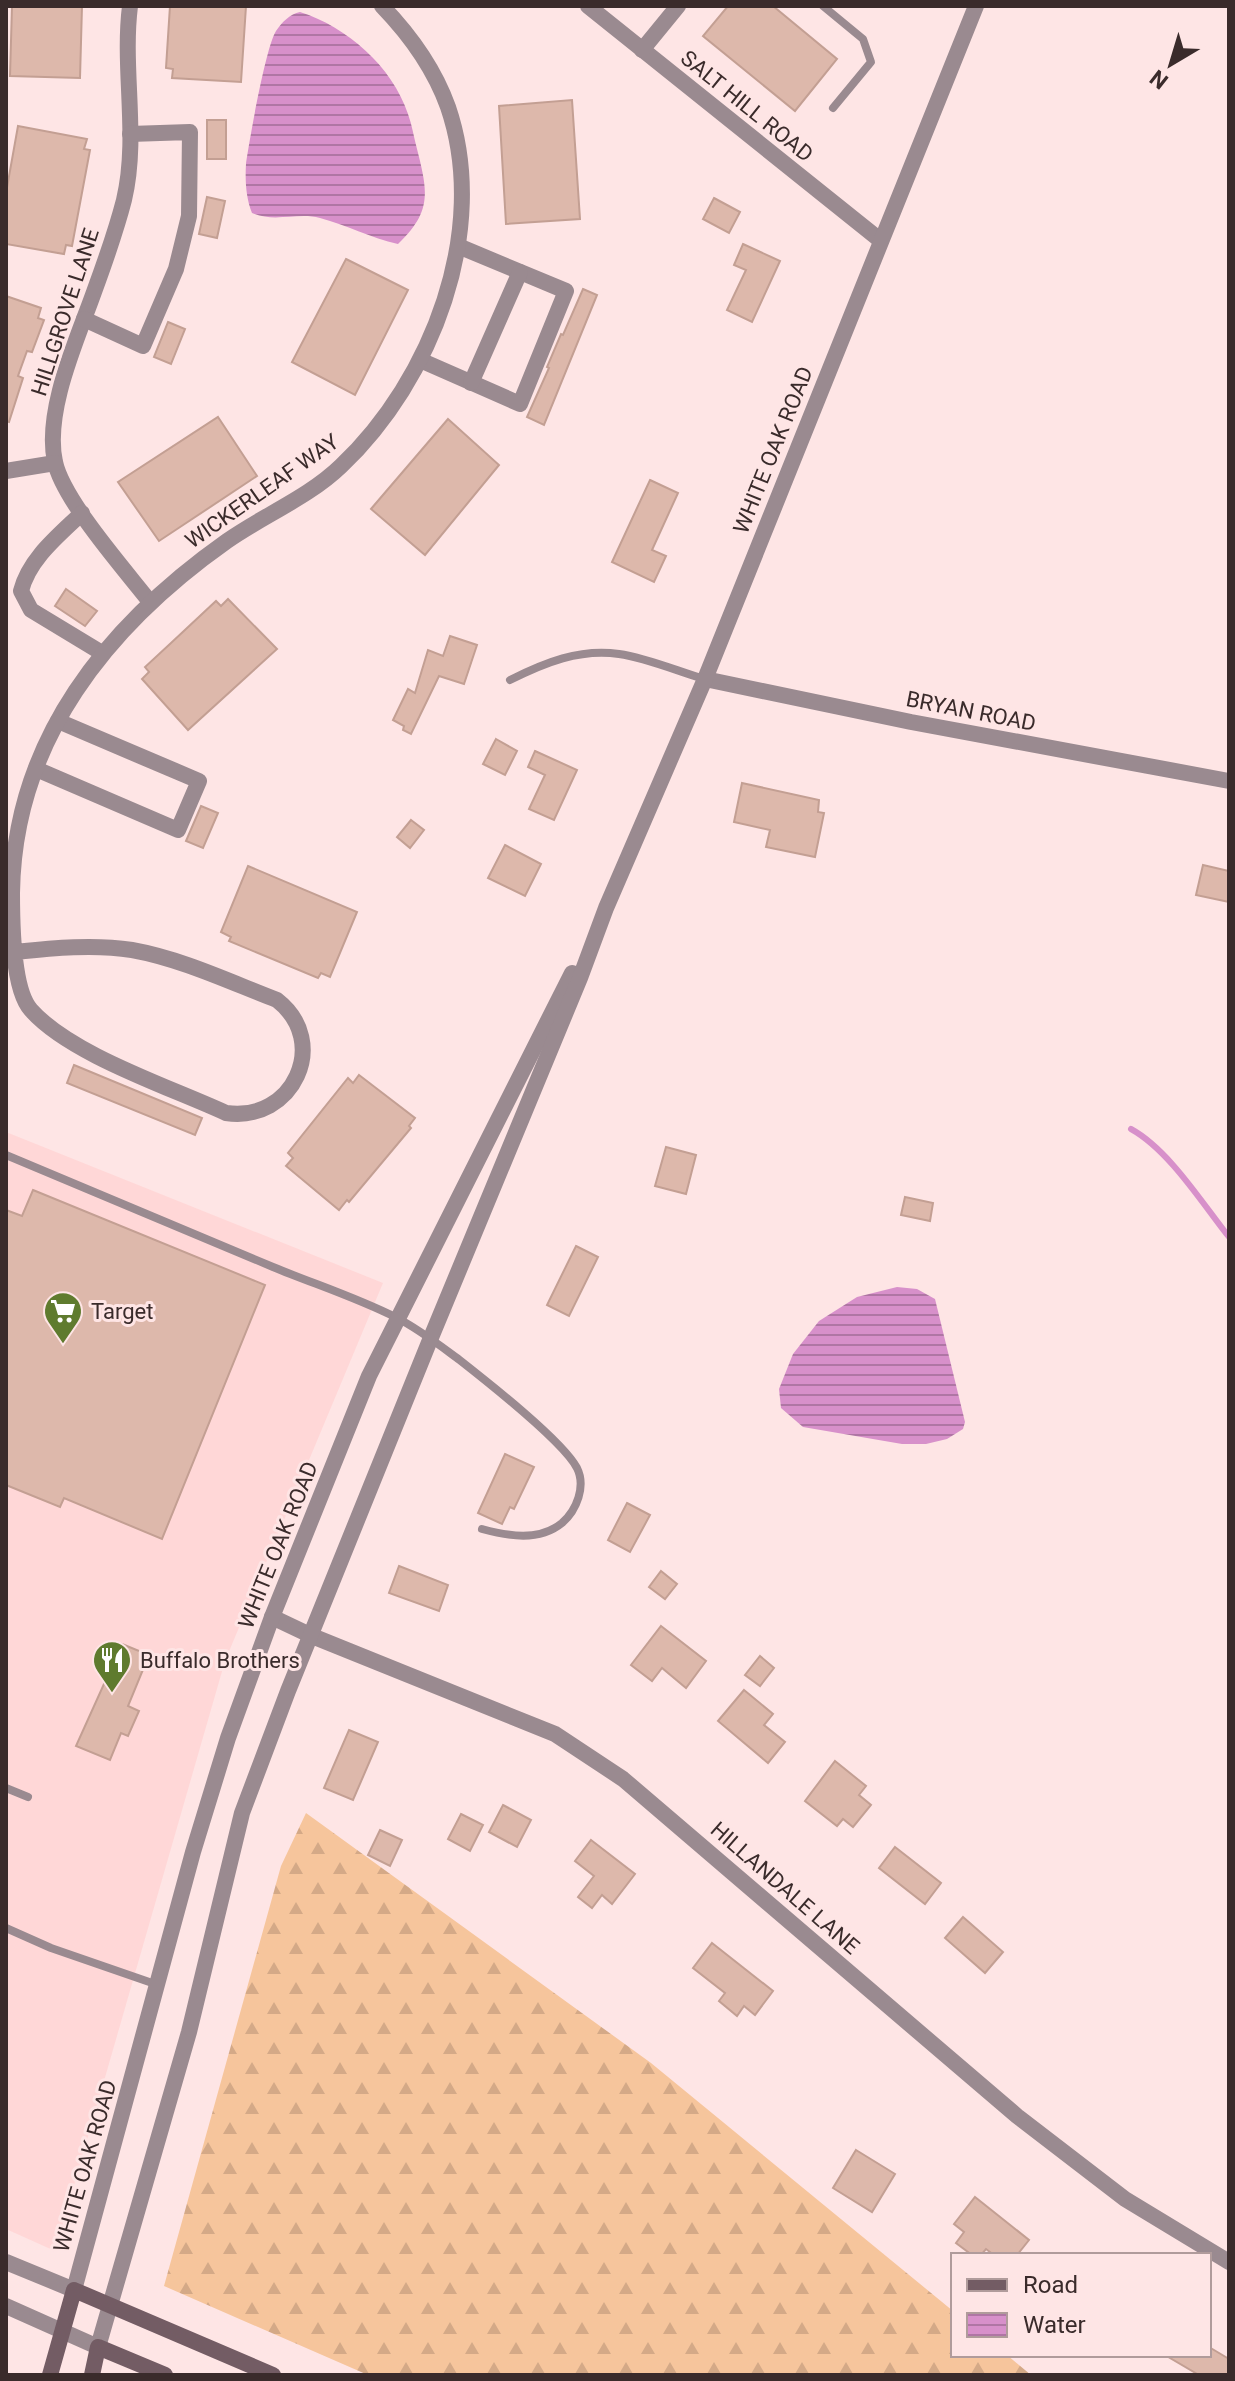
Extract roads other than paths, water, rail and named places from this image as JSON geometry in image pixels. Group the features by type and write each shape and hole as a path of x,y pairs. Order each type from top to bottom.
{"main road":[{"path":"74,2290 273,2375"},
{"name":"WHITE OAK ROAD","path":"50,2375 74,2290"},
{"path":"98,2347 165,2375"},
{"name":"WHITE OAK ROAD","path":"92,2375 98,2347"}],"street":[{"name":"HILLGROVE LANE","path":"130,6 126,59 130,134 124,198 71,352 54,423 55,463 82,513 150,602"},
{"name":"WICKERLEAF WAY","path":"16,952 84,948 131,950 167,959 277,1000 287,1007 300,1034 303,1052 299,1075 275,1105 257,1113 226,1113 86,1050 45,1025 22,998 16,952 12,907 12,866 20,817 36,769 83,676 150,602 223,543 338,469 362,445 395,402 420,360 450,280 458,246 462,181 448,107 421,52 382,6"},
{"name":"SALT HILL ROAD","path":"588,6 880,240"},
{"path":"642,50 678,6"},
{"name":"WHITE OAK ROAD","path":"98,2347 189,2032 242,1813 430,1340 606,908 705,679 976,6"},
{"path":"84,319 143,346 176,269 189,216 190,132 130,134"},
{"path":"420,360 520,404 566,291 458,246"},
{"path":"471,383 520,272"},
{"path":"6,471 55,463"},
{"path":"82,513 42,552 25,576 21,591 31,610 102,653"},
{"name":"BRYAN ROAD","path":"705,679 911,722 1229,781"},
{"path":"36,769 178,830 199,781 58,721"},
{"name":"WHITE OAK ROAD","path":"74,2290 193,1852 228,1738 272,1617 369,1376 606,908"},
{"name":"HILLANDALE LANE","path":"272,1617 555,1734 586,1752 623,1779 1028,2126 1125,2199 1229,2262"},
{"path":"6,2262 74,2290"},
{"path":"6,2306 98,2347"}],"lane":[{"path":"823,6 863,39 871,62 833,108"},
{"path":"510,680 546,662 579,655 618,654 705,679"},
{"path":"6,1155 397,1318 457,1358 546,1434 578,1470 581,1487 578,1501 562,1523 534,1535 510,1537 482,1529"},
{"path":"6,1788 28,1797"},
{"path":"6,1928 51,1948 158,1985"}],"water":[{"path":"300,12 351,38 379,65 401,96 411,123 425,190 417,222 398,244 320,218 269,217 252,213 246,189 246,164 263,74 276,31 286,19"},
{"path":"897,1287 917,1289 935,1299 965,1422 963,1429 947,1439 926,1444 902,1444 803,1427 781,1408 779,1389 793,1354 819,1321 857,1297"}],"waterway":[{"path":"1131,1129 1172,1163 1229,1237"}],"place":[{"name":"Target","path":"63,1345"},
{"name":"Buffalo Brothers","path":"112,1694"}]}
